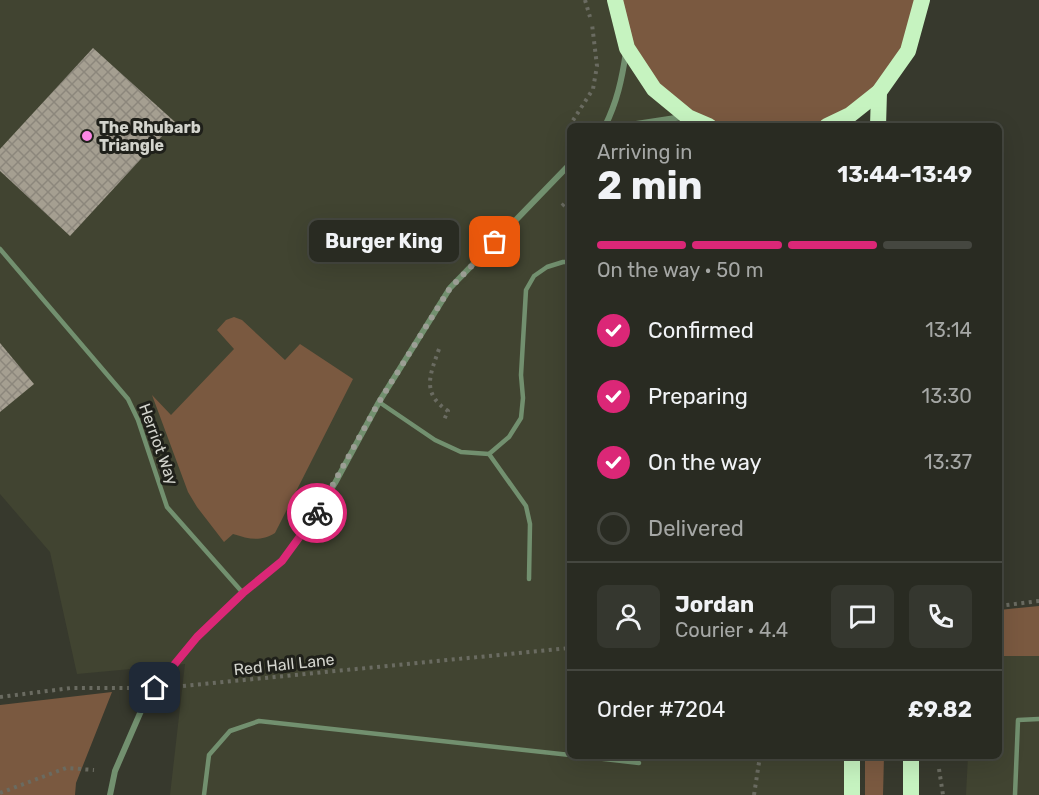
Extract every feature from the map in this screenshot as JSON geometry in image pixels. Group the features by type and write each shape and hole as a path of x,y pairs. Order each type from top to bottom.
{"highway":[{"path":"615,0 627,48 654,89 688,117 703,123"},
{"path":"833,123 850,115 879,92 908,51 922,0"},
{"path":"878,123 879,92"},
{"path":"852,759 852,795"},
{"path":"911,759 911,795"}],"street":[{"path":"606,123 615,107 627,48"},
{"path":"645,123 688,117"},
{"path":"110,795 115,771 141,711 155,688 197,637 243,593 282,561 308,527 379,402 450,288 567,167"}],"lane":[{"name":"Herriot Way","path":"0,249 128,399 138,420 167,507 243,593"},
{"path":"379,402 435,440 461,452 489,454 509,437 521,418 523,399 520,375 526,290 534,276 547,267 567,262"},
{"path":"489,454 526,506 530,524 529,579"},
{"path":"1015,795 1018,720 1039,719"},
{"path":"204,795 209,755 230,731 259,721 567,755"},
{"path":"604,759 639,763"}],"path":[{"path":"573,123 593,89 597,66 592,23 585,0"},
{"path":"555,213 567,201"},
{"path":"435,440 448,411 434,398 430,390 430,377 441,343"},
{"path":"1002,606 1039,601"},
{"name":"Red Hall Lane","path":"0,697 71,688 155,688 567,648"},
{"path":"754,795 760,759"},
{"path":"0,793 66,768 115,771"},
{"path":"939,768 943,795"}],"shaded area":[{"path":"0,0 615,0 707,123 567,123 567,759 852,759 852,795 170,795 185,664 77,674 50,552 0,494"},
{"path":"615,0 922,0 908,51 879,92 832,123 702,123 688,117 627,48"},
{"path":"234,317 242,320 285,360 300,344 353,379 275,533 254,539 233,534 224,542 188,492 152,395 171,415 234,349 217,330 226,320"},
{"path":"1039,606 1039,656 1002,656 1002,610"},
{"path":"1002,656 1039,656 1039,795 966,795 968,759 1002,759"},
{"path":"112,692 76,783 75,795 0,795 0,705"},
{"path":"865,759 884,759 883,795 865,795"}],"building":[{"name":"The Rhubarb Triangle","path":"93,48 175,122 70,236 0,171 0,149"},
{"path":"0,343 34,384 0,412"}],"way so far":[{"path":"317,513 379,402 450,288 495,242"}],"place":[{"name":"The Rhubarb Triangle","path":"87,136"},
{"name":"Burger King","path":"495,242"}],"route":[{"path":"155,688 197,637 243,593 282,561 317,513"}]}
